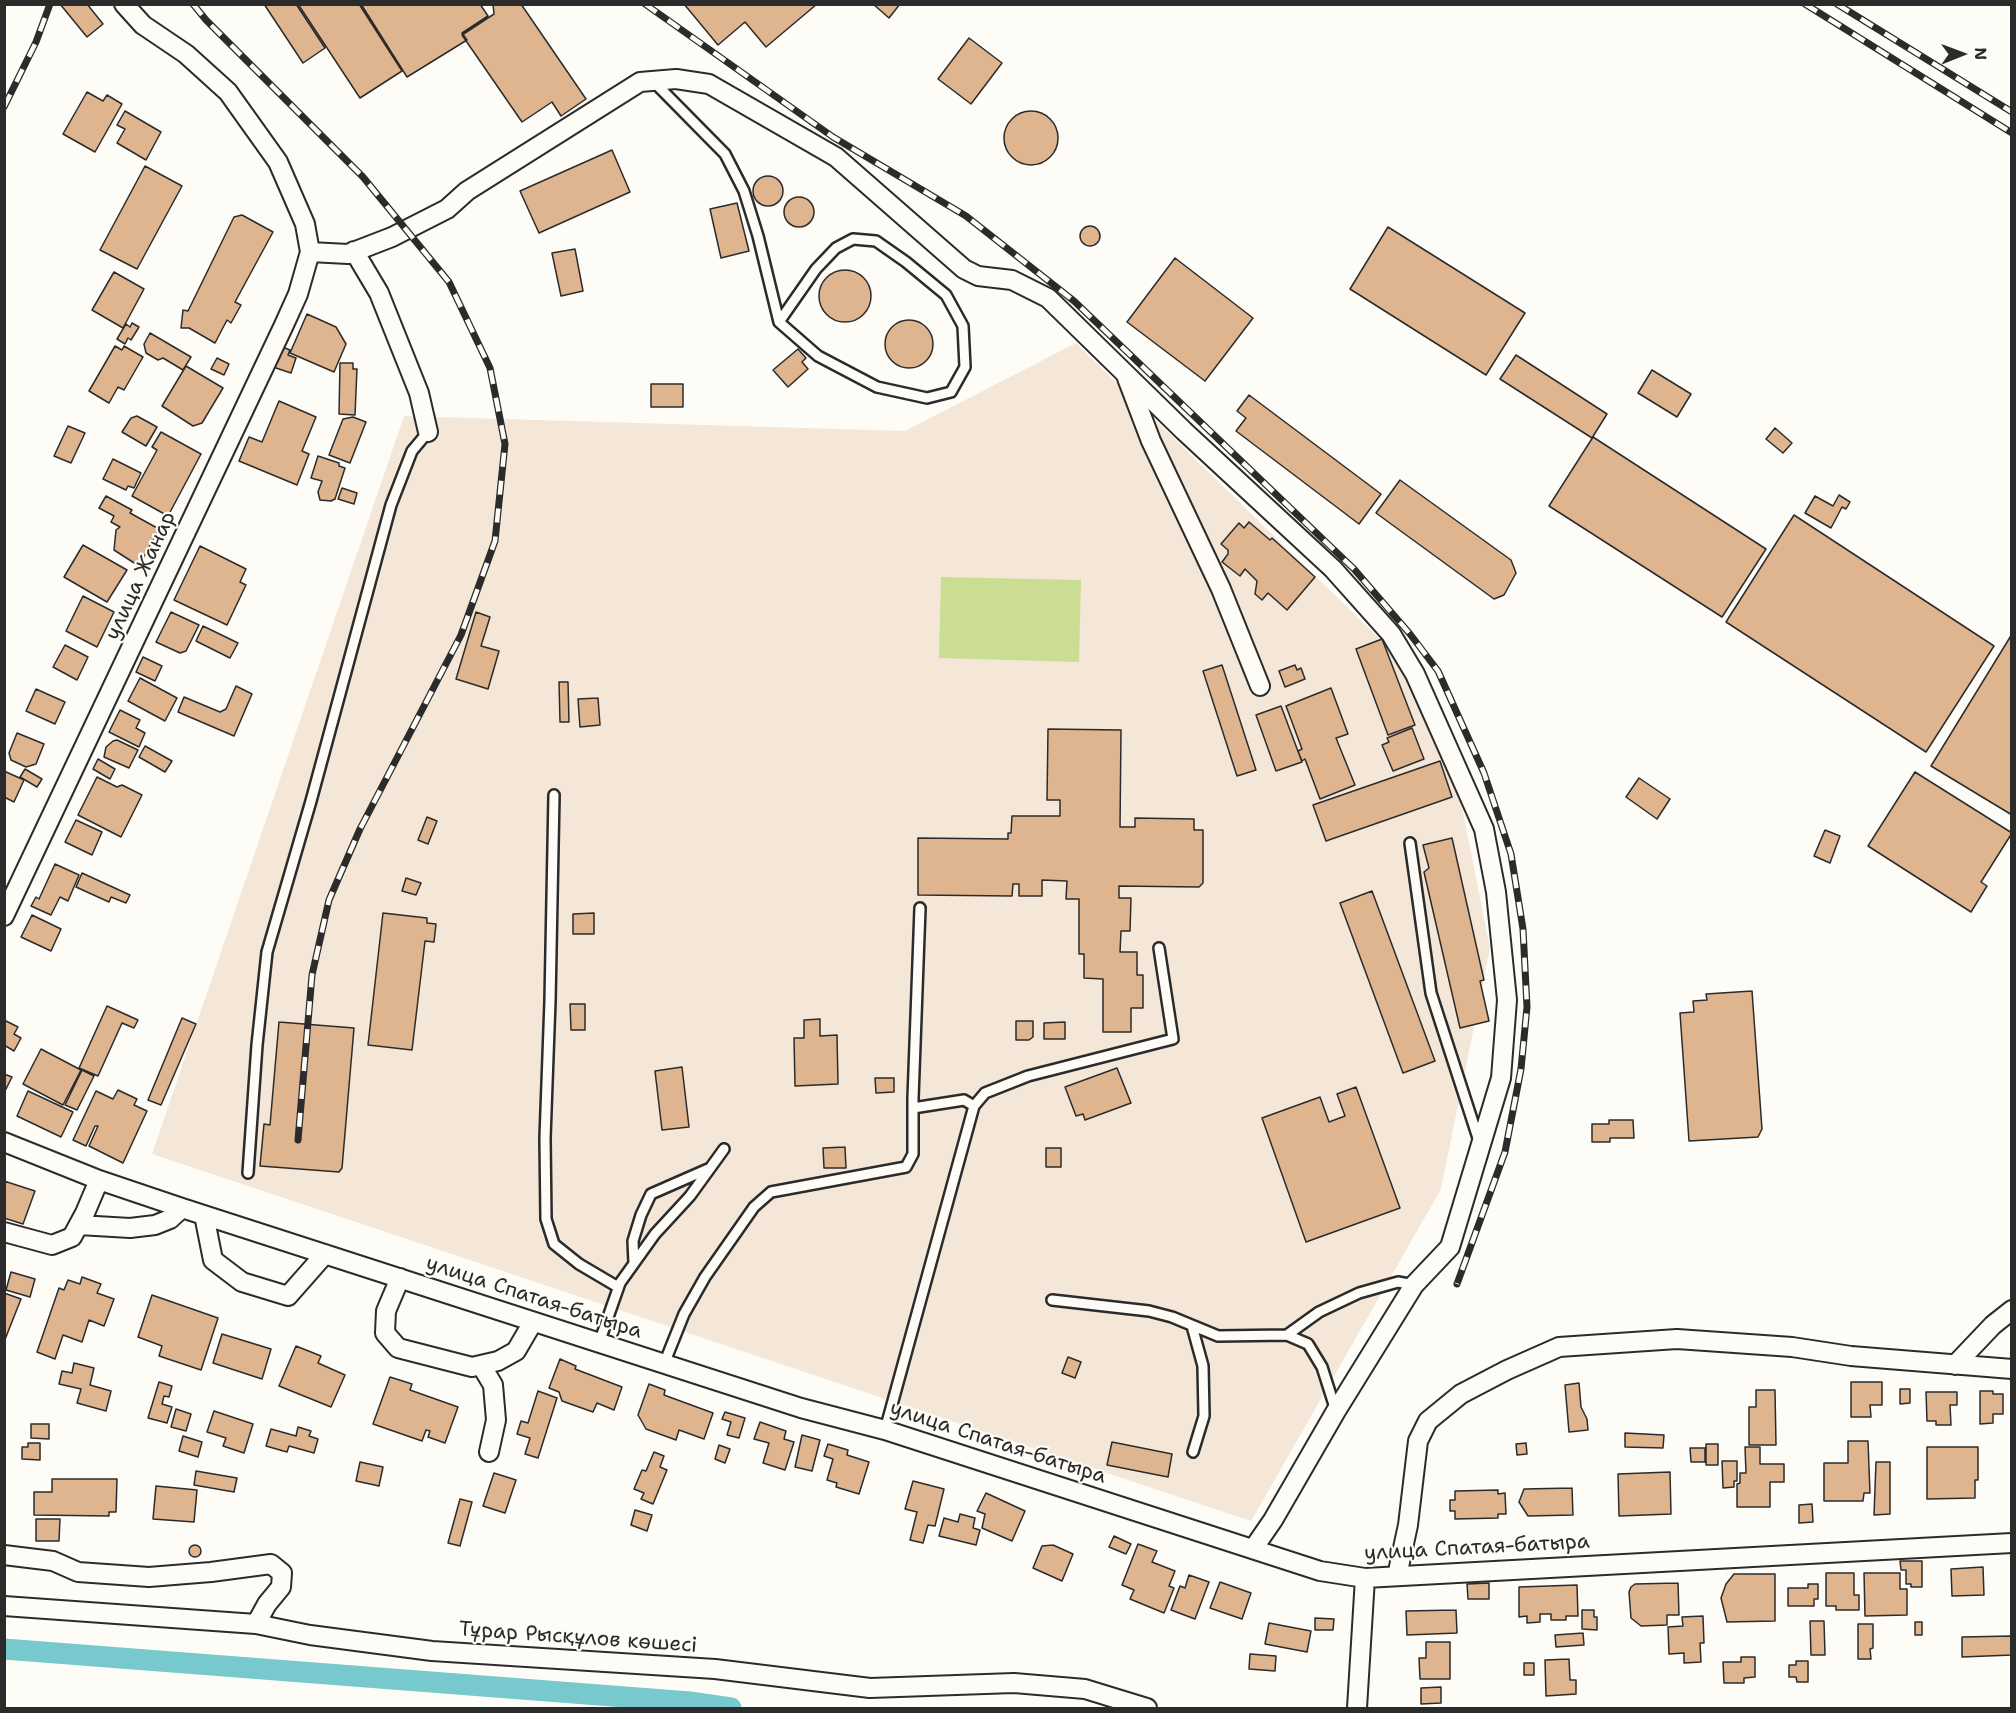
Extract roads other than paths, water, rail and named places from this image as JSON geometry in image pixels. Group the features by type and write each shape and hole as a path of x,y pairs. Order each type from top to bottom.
{"street":[{"path":"124,4 143,25 186,54 228,92 278,162 305,224 310,252 348,254 392,237 447,209 467,191 640,82 676,79 709,84 836,157 964,269 978,276 1012,280 1048,298 1333,569 1391,634 1415,674 1484,829 1496,892 1508,1000 1501,1078 1450,1247 1414,1285 1336,1411 1293,1487 1253,1549"},
{"path":"354,251 379,293 419,393 428,432"},
{"name":"улица Жанар","path":"4,916 284,325 297,294 310,252"},
{"path":"1126,374 1151,441 1221,589 1260,686"},
{"name":"улица Спатая-батыра","path":"4,1142 99,1180 182,1208 801,1408 885,1430 1320,1571 1365,1578 2012,1543"},
{"path":"4,1232 52,1245 72,1237 99,1180"},
{"path":"79,1225 130,1228 155,1225 170,1219 182,1208"},
{"path":"204,1215 213,1260 242,1282 288,1296 325,1254"},
{"path":"400,1278 386,1311 385,1333 398,1348 472,1367 498,1361 516,1351 533,1322"},
{"path":"1955,1365 1993,1325 2012,1310"},
{"path":"1397,1576 1408,1525 1418,1441 1428,1421 1461,1394 1559,1347 1677,1339 1792,1347 1851,1356 2012,1369"},
{"path":"481,1365 493,1385 496,1420 489,1452"},
{"path":"4,1556 53,1561 78,1572 149,1577 271,1564 282,1573 281,1587 267,1604 256,1624"},
{"path":"1357,1708 1365,1578"},
{"name":"Тұрар Рысқұлов көшесі","path":"4,1606 256,1624 310,1635 432,1650 715,1669 870,1688 1014,1683 1085,1689 1147,1708"}],"lane":[{"path":"653,81 725,154 744,190 779,322 818,356 878,387 927,398 951,392 965,366 963,326 946,295 876,241 853,239 836,248 816,268 779,322"},
{"path":"248,1173 257,1045 267,952 311,801 391,505 412,451 428,432"},
{"path":"554,795 545,1138 546,1219 554,1244 579,1264 618,1287"},
{"path":"1410,843 1431,993 1480,1146"},
{"path":"664,1364 689,1305 705,1277 754,1207 771,1192 906,1167 913,1154 920,908"},
{"path":"885,1430 974,1106 986,1093 1028,1076 1173,1039 1159,948"},
{"path":"913,1108 964,1100 974,1106"},
{"path":"599,1343 618,1287 655,1234 690,1196 724,1149"},
{"path":"634,1263 633,1241 641,1215 651,1194 710,1168"},
{"path":"1287,1335 1318,1312 1359,1293 1398,1282 1414,1285"},
{"path":"1052,1300 1149,1311 1218,1336 1287,1335 1308,1344 1322,1367 1336,1411"},
{"path":"1192,1326 1203,1366 1204,1416 1193,1452"}],"waterway":[{"path":"4,1649 690,1702 731,1708"}],"railway":[{"path":"4,107 36,42 50,4"},
{"path":"193,4 206,20 363,177 449,282 490,368 505,444 495,541 461,635 360,829 329,900 312,975 298,1140"},
{"path":"645,4 833,137 966,216 1074,301 1354,569 1410,634 1438,671 1484,773 1511,854 1523,929 1527,1007 1521,1069 1505,1152 1457,1284"},
{"path":"1805,4 2012,133"},
{"path":"1837,4 2012,112"}]}
